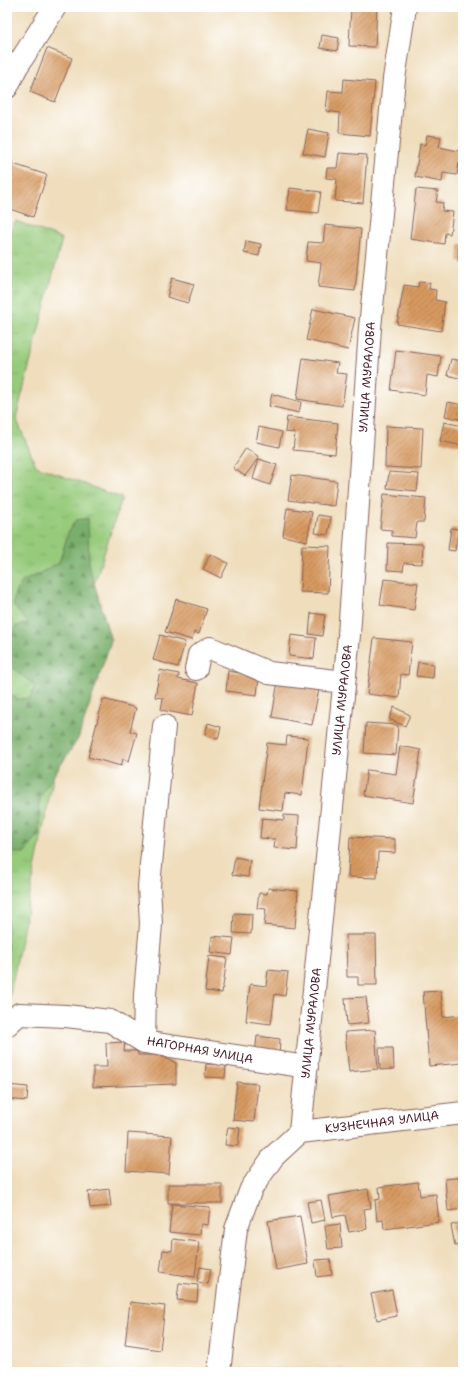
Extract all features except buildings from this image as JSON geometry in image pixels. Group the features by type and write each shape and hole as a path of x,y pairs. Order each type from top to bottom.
{"street":[{"path":"7,87 16,68 55,7"},
{"name":"УЛИЦА МУРАЛОВА","path":"300,1132 344,682 370,328 394,79 405,7"},
{"path":"196,669 199,655 210,648 269,673 344,682"},
{"path":"144,1042 145,994 151,924 149,886 164,726"},
{"name":"НАГОРНАЯ УЛИЦА","path":"7,1025 18,1014 66,1016 110,1021 144,1042 307,1068"},
{"name":"КУЗНЕЧНАЯ УЛИЦА","path":"300,1132 463,1113"},
{"path":"207,1372 220,1363 236,1229 251,1189 273,1157 300,1132"}],"shaded area":[{"path":"239,1368 344,1368 345,1372 239,1372"}],"green space":[{"path":"16,221 62,239 16,418 36,466 122,498 88,603 7,1010 7,236"},
{"path":"88,518 89,565 111,641 78,739 40,796 39,835 24,853 7,852 7,693 17,699 30,698 35,686 7,663 7,642 16,626 28,623 13,605 15,593 22,582 59,563 69,530 76,520"}]}
